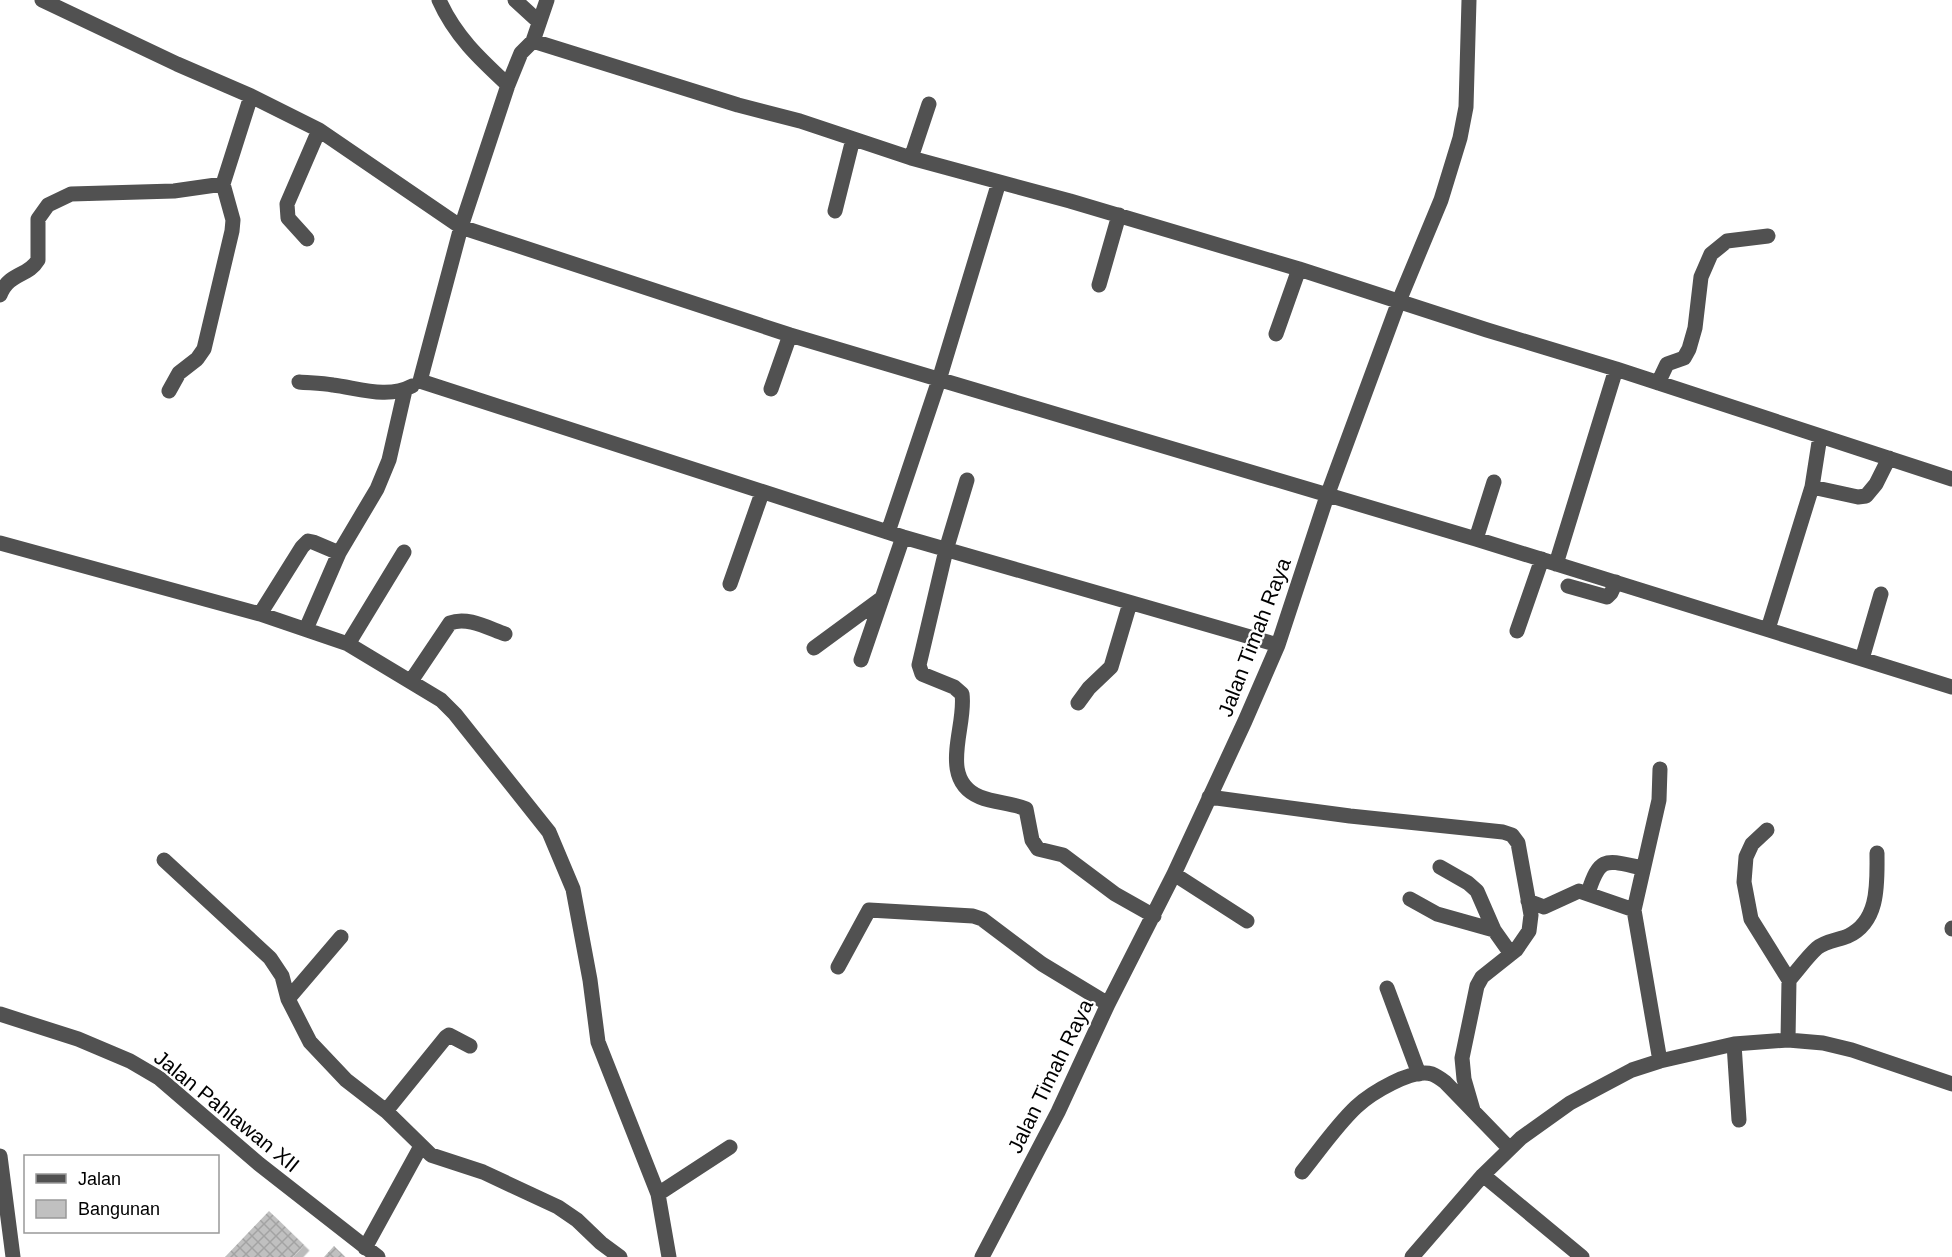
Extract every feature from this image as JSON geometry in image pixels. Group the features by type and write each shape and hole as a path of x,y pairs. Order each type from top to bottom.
{"street":[{"path":"42,0 177,64 251,96 319,130 461,227 790,335 1476,539 1952,687"},
{"path":"439,0 448,21 475,54 508,85"},
{"path":"515,0 539,22"},
{"path":"299,382 331,384 381,393 405,390 420,381 461,227 508,85 521,53 532,41 547,0"},
{"name":"Jalan Timah Raya","path":"982,1257 1058,1112 1108,1004 1154,916 1278,645 1327,496 1400,301 1441,200 1460,138 1466,107 1469,0"},
{"path":"532,41 738,105 800,121 911,158 1119,215 1299,269 1616,369 1952,479"},
{"path":"169,391 184,368 201,354 206,341 232,231 233,220 223,184 251,96"},
{"path":"911,158 929,104"},
{"path":"307,240 288,218 287,204 319,130"},
{"path":"835,211 853,139"},
{"path":"888,532 939,380 999,182"},
{"path":"0,295 5,282 35,265 38,260 38,219 48,205 78,193 174,190 223,184"},
{"path":"1099,285 1119,215"},
{"path":"1658,383 1667,364 1684,358 1689,349 1695,328 1701,277 1711,254 1727,241 1768,236"},
{"path":"1276,334 1299,269"},
{"path":"771,389 790,335"},
{"path":"1517,631 1549,562 1616,369"},
{"path":"420,381 903,537 1278,645"},
{"path":"306,629 339,553 377,489 389,460 405,390"},
{"path":"1768,629 1812,488 1820,436"},
{"path":"1812,488 1858,497 1866,496 1876,484 1889,458"},
{"path":"967,480 946,550 919,668 922,674 954,687 962,696 957,750 959,776 976,795 1026,809 1032,840 1038,849 1063,855 1115,894 1154,916"},
{"path":"1476,539 1494,482"},
{"path":"730,584 762,493"},
{"path":"861,660 903,537"},
{"path":"260,614 308,541 339,553"},
{"path":"0,543 260,614 348,644 441,700 455,714 549,832 573,889 590,980 598,1042 658,1194 669,1257"},
{"path":"348,644 404,552"},
{"path":"1568,586 1607,597 1616,582"},
{"path":"1862,659 1881,594"},
{"path":"814,648 882,598"},
{"path":"1078,703 1089,688 1111,667 1130,603"},
{"path":"411,681 450,623 458,620 467,621 505,634"},
{"path":"1660,769 1659,800 1634,910 1660,1061"},
{"path":"1209,797 1509,833 1518,843 1531,915 1529,931 1523,942 1511,954 1482,977 1476,990 1462,1058 1464,1079 1473,1110"},
{"path":"1767,830 1752,844 1746,858 1744,882 1746,903 1751,919 1789,980 1788,1040"},
{"path":"1789,980 1820,946 1853,933 1866,920 1875,901 1877,853"},
{"path":"164,860 270,958 282,976 288,999 310,1041 346,1080 386,1111 431,1155 483,1172 558,1207 577,1220 620,1257"},
{"path":"1588,893 1597,869 1602,864 1616,863 1642,868"},
{"path":"1440,867 1473,886 1494,930 1511,954"},
{"path":"1174,874 1247,921"},
{"path":"1528,901 1544,907 1576,891 1588,893 1634,910"},
{"path":"1410,900 1437,914 1494,930"},
{"path":"838,967 870,910 973,916 982,919 1042,964 1108,1004"},
{"path":"288,999 341,937"},
{"path":"1387,988 1419,1074"},
{"name":"Jalan Pahlawan XII","path":"0,1014 78,1039 130,1061 159,1078 259,1164 378,1257"},
{"path":"386,1111 446,1037 449,1035 470,1047"},
{"path":"1412,1257 1509,1148 1570,1103 1632,1070 1660,1061 1734,1044 1788,1040 1823,1043 1852,1050 1952,1084"},
{"path":"1734,1044 1739,1120"},
{"path":"1302,1172 1356,1107 1375,1093 1419,1074 1429,1074 1439,1078 1509,1148"},
{"path":"365,1248 421,1146"},
{"path":"658,1194 730,1147"},
{"path":"0,1156 13,1257"},
{"path":"1483,1175 1582,1257"}],"building":[{"path":"269,1211 304,1245 293,1257 225,1257"},
{"path":"334,1246 345,1257 324,1257"}]}
